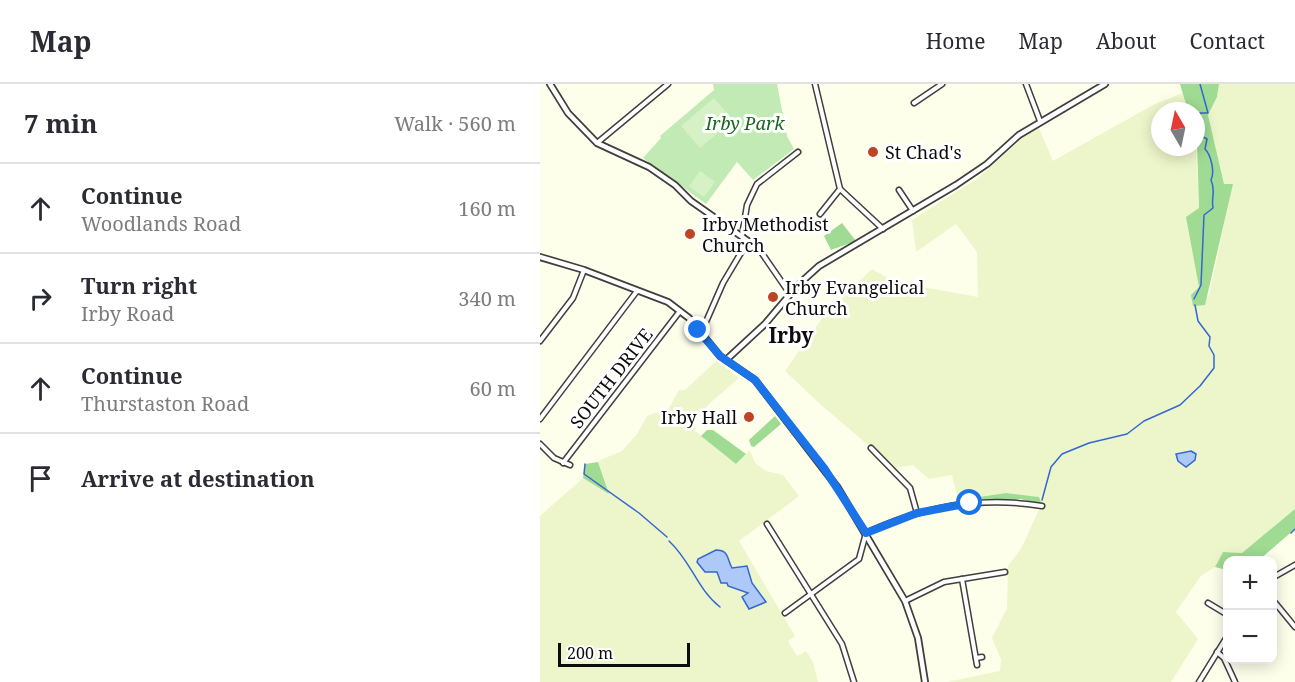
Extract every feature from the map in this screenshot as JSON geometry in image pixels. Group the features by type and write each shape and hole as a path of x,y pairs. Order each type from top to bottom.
{"street":[{"path":"550,84 568,113 597,143 649,167 675,185 691,201 759,249 791,295"},
{"path":"597,143 668,84"},
{"path":"815,84 840,189 884,230"},
{"path":"914,103 942,84"},
{"path":"1026,84 1040,121"},
{"path":"726,360 819,266 914,212 987,164 1019,135 1105,84"},
{"path":"742,236 747,205 757,184 798,152"},
{"path":"819,214 840,189"},
{"path":"899,190 905,203 914,212"},
{"path":"698,330 705,324 723,284 748,241"},
{"path":"540,257 584,270 681,310 709,345 755,380 824,468 866,533 905,601 918,638 925,682"},
{"path":"540,341 573,298 584,270"},
{"path":"540,419 637,291"},
{"name":"SOUTH DRIVE","path":"563,463 681,310"},
{"path":"540,444 563,463 570,465"},
{"path":"871,448 910,488 917,513"},
{"path":"866,533 917,513 982,501 1022,502 1042,506"},
{"path":"767,524 842,644 854,682"},
{"path":"785,613 859,559 866,533"},
{"path":"1277,575 1295,566"},
{"path":"905,601 944,582 1005,572"},
{"path":"962,579 977,665"},
{"path":"1208,603 1223,612"},
{"path":"1277,603 1293,620 1295,627"},
{"path":"1199,682 1223,642"},
{"path":"1217,652 1224,658 1235,682"},
{"path":"976,658 982,657"}],"green space":[{"name":"Irby Park","path":"713,84 777,84 787,136 794,149 753,180 737,162 706,204 643,158 661,138 660,136 714,90"},
{"path":"1180,84 1219,84 1217,97 1208,115 1224,184 1233,184 1205,305 1193,306 1191,295 1199,287 1186,217 1199,208 1197,156 1205,156 1205,102 1185,102"},
{"path":"1219,84 1295,84 1295,509 1242,553 1223,552 1215,567 1201,576 1176,612 1198,639 1171,682 947,682 1000,671 1001,659 992,638 1007,608 1008,566 1022,547 1041,505 1039,497 1006,493 958,500 952,475 929,479 913,465 895,468 785,371 823,317 872,269 895,282 978,297 977,252 956,224 916,252 912,220 978,178 1023,138 1039,128 1053,161 1151,106 1151,156 1196,156 1199,287 1195,290 1205,298 1209,296 1232,185 1224,184 1208,115 1217,97"},
{"path":"1183,93 1186,102 1160,102"},
{"path":"714,98 733,120 700,148 681,126"},
{"path":"700,171 715,182 704,197 689,186"},
{"path":"842,223 856,241 831,250 824,236"},
{"path":"716,361 739,378 709,404 695,422 695,431 736,464 750,450 755,463 766,471 783,475 799,496 739,541 795,636 788,641 797,656 806,651 813,662 818,682 540,682 540,516 583,478 609,493 598,461 622,451 637,434 647,416 669,408 679,390 685,390"},
{"path":"775,416 781,424 754,447 751,446 749,440"},
{"path":"707,430 713,430 746,454 736,464 701,436"},
{"path":"598,462 609,494 583,478 585,464"},
{"path":"1006,493 1039,497 1042,505 1021,499 967,502 966,499"},
{"path":"1295,509 1295,529 1264,556 1223,556 1223,569 1215,567 1223,552 1242,553"}],"water":[{"path":"1191,451 1196,454 1195,460 1186,467 1178,461 1176,454"},
{"path":"716,550 725,553 732,568 747,566 752,583 766,602 749,609 742,597 748,593 728,586 727,583 721,583 717,572 705,572 697,562 698,559"}],"waterway":[{"path":"1194,299 1201,285 1204,215 1213,208 1212,164 1205,149 1207,139 1203,137 1200,113 1208,113 1200,84"},
{"path":"1042,500 1051,467 1062,454 1089,443 1127,434 1144,421 1180,405 1200,386 1214,368 1214,355 1209,346 1210,337 1198,321 1195,305"},
{"path":"585,464 584,474 639,513 667,537"},
{"path":"1291,533 1295,529"},
{"path":"669,541 683,557 705,592 720,607"}],"place":[{"name":"St Chad's","path":"873,152"},
{"name":"Irby Methodist Church","path":"690,234"},
{"name":"Irby Evangelical Church","path":"773,297"},
{"name":"Irby Hall","path":"749,417"}],"district":[{"name":"Irby","path":"791,335"}],"route":[{"path":"698,330 720,356 755,380 824,468 866,533 896,519 970,503"}]}
